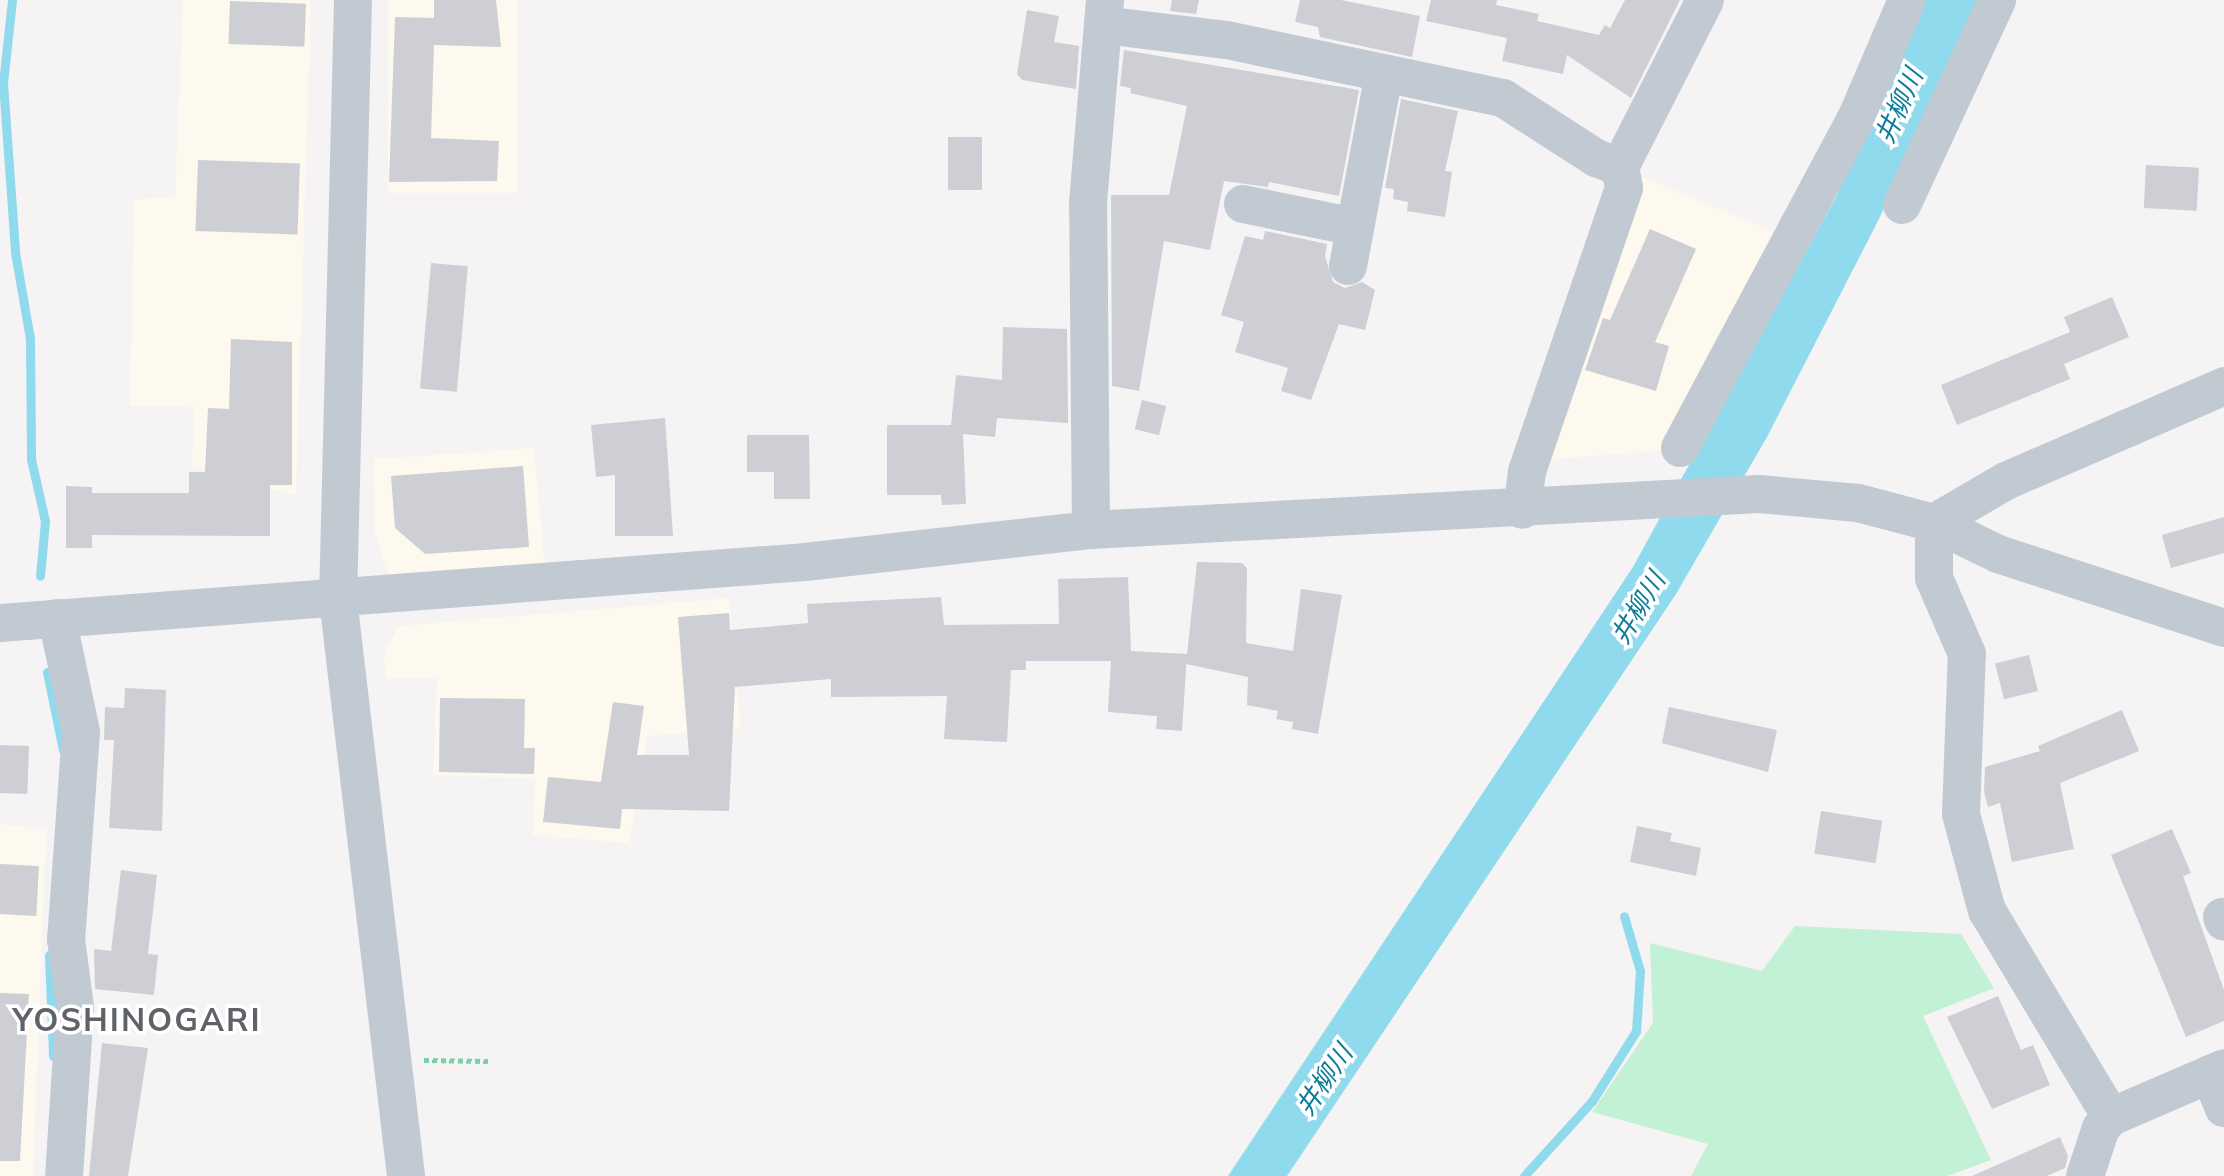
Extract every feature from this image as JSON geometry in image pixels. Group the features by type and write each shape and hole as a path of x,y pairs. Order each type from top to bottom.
{"street":[{"path":"354,0 338,599 406,1176"},
{"path":"1522,510 1527,471 1624,188 1620,167 1705,0"},
{"path":"1680,448 1856,119 1907,0"},
{"path":"1902,205 1997,0"},
{"path":"1091,530 1088,203 1104,13 1503,98 1596,158 1620,167"},
{"path":"1348,266 1384,73"},
{"path":"1243,204 1355,227"},
{"path":"1934,523 2006,481 2169,415 2224,386"},
{"path":"0,623 805,562 1091,530 1522,510 1662,498 1759,494 1858,503 1934,523 1998,554 2224,628"},
{"path":"1934,523 1934,578 1967,654 1961,814 1987,911 2111,1117"},
{"path":"57,618 80,732 66,939 75,1007 64,1176"},
{"path":"2085,1176 2101,1128 2111,1117 2219,1083"}],"path":[{"path":"392,1060 488,1060"}],"shaded area":[{"path":"183,0 311,0 296,494 265,489 263,470 192,468 194,405 130,406 134,200 175,196"},
{"path":"388,0 517,0 517,193 388,193"},
{"path":"1638,175 1786,237 1668,450 1542,460"},
{"path":"534,448 545,567 389,577 375,534 374,459"},
{"path":"729,598 741,729 647,736 629,843 533,835 535,779 433,775 437,678 386,679 384,654 399,626"},
{"path":"0,824 46,830 33,1176 0,1176"}],"green space":[{"path":"1795,926 1961,934 1994,988 1923,1016 1991,1160 1947,1176 1691,1176 1708,1144 1592,1112 1653,1023 1650,943 1762,971"}],"water":[{"name":"井柳川","path":"1924,0 1977,0 1879,219 1767,437 1676,594 1287,1176 1228,1176 1633,567 1836,197"}],"building":[{"path":"434,0 496,0 501,47 434,45 431,138 499,141 497,181 389,182 395,17 434,18"},
{"path":"1172,0 1199,0 1196,14 1170,11"},
{"path":"1300,0 1341,0 1420,16 1412,57 1320,37 1318,27 1295,22"},
{"path":"1431,0 1497,0 1496,5 1539,14 1537,21 1599,35 1605,25 1610,28 1625,0 1680,0 1631,98 1567,55 1563,74 1502,61 1507,38 1426,21"},
{"path":"230,1 306,4 304,47 228,44"},
{"path":"1027,10 1059,16 1054,42 1079,46 1076,89 1022,80 1017,74"},
{"path":"1124,50 1359,90 1339,196 1269,182 1268,187 1224,181 1210,250 1164,241 1139,391 1112,386 1111,195 1169,195 1187,106 1130,93 1131,88 1120,86"},
{"path":"1401,99 1458,111 1445,171 1452,172 1445,217 1407,211 1408,202 1393,199 1394,189 1385,188"},
{"path":"948,137 982,137 982,190 948,190"},
{"path":"198,160 300,164 297,235 196,231"},
{"path":"2146,165 2199,168 2197,211 2144,208"},
{"path":"1650,229 1696,249 1655,342 1669,346 1656,391 1585,370 1603,318 1610,320"},
{"path":"1265,231 1327,244 1325,256 1333,282 1345,288 1362,282 1375,290 1365,330 1339,324 1311,400 1281,391 1288,368 1235,352 1244,322 1221,315 1245,236 1263,240"},
{"path":"431,263 468,266 457,392 420,389"},
{"path":"2112,297 2129,337 2064,364 2070,379 1957,425 1941,385 2070,332 2064,317"},
{"path":"1003,327 1067,329 1068,423 997,418 995,437 963,434 966,504 942,505 941,495 887,495 887,425 951,425 956,375 1002,380"},
{"path":"231,339 292,342 292,485 270,485 270,536 92,535 92,548 66,548 66,486 92,487 92,493 189,493 189,472 205,472 208,408 229,409"},
{"path":"1142,400 1166,406 1159,435 1135,429"},
{"path":"665,418 673,536 615,536 615,475 596,477 591,425"},
{"path":"747,435 809,435 810,499 774,499 774,472 747,472"},
{"path":"523,466 529,547 425,554 395,528 391,476"},
{"path":"2224,517 2224,553 2171,568 2162,535"},
{"path":"1197,562 1242,563 1247,568 1246,643 1293,651 1301,589 1342,595 1318,734 1292,729 1293,722 1276,719 1278,711 1247,705 1248,677 1186,664"},
{"path":"1128,577 1131,651 1187,654 1182,731 1156,729 1157,716 1108,712 1111,661 1026,661 1026,670 1011,670 1007,742 944,739 947,696 831,697 831,679 735,687 729,811 622,809 620,829 543,822 548,777 601,782 613,702 644,706 637,755 689,755 678,617 729,613 730,630 808,623 807,604 941,597 944,625 1059,624 1058,579"},
{"path":"2029,655 2038,691 2004,699 1995,663"},
{"path":"125,688 166,690 162,831 109,828 114,740 104,740 105,707 124,708"},
{"path":"440,698 525,699 524,748 535,748 534,774 439,772"},
{"path":"1669,707 1777,730 1768,772 1662,743"},
{"path":"2122,710 2139,751 2060,783 2074,849 2012,862 2000,803 1988,807 1984,792 1985,767 2040,751 2038,746"},
{"path":"0,745 29,746 27,794 0,793"},
{"path":"1821,811 1882,821 1876,863 1814,853"},
{"path":"1637,826 1672,833 1670,841 1701,848 1696,876 1630,862"},
{"path":"2172,829 2191,873 2183,876 2224,990 2224,1021 2186,1037 2111,855"},
{"path":"0,864 39,866 36,916 0,914"},
{"path":"121,870 157,875 148,954 158,955 154,995 95,989 94,949 111,951"},
{"path":"0,993 29,994 20,1161 0,1161"},
{"path":"1998,996 2021,1050 2033,1045 2050,1085 1992,1109 1947,1017"},
{"path":"102,1043 148,1048 128,1176 89,1176"},
{"path":"2060,1137 2068,1156 2065,1168 2047,1176 1972,1176"}],"waterway":[{"path":"12,0 3,83 15,252 30,339 31,459 45,521 40,576"},
{"path":"47,672 63,750"},
{"path":"1524,1176 1592,1101 1636,1031 1640,971 1624,916"},
{"path":"49,955 53,1056"}],"district":[{"name":"YOSHINOGARI","path":"137,1019"}]}
